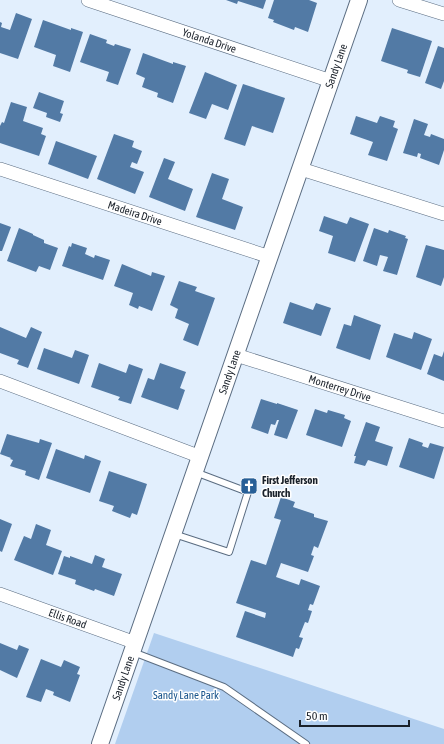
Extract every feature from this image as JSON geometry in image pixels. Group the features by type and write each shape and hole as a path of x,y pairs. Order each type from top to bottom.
{"street":[{"name":"Yolanda Drive","path":"88,0 331,81"},
{"name":"Sandy Lane","path":"100,744 359,0"},
{"path":"400,0 444,14"},
{"name":"Madeira Drive","path":"0,169 270,257"},
{"path":"301,169 444,214"},
{"name":"Monterrey Drive","path":"236,355 444,421"},
{"path":"0,380 201,457"},
{"name":"Ellis Road","path":"0,594 134,647"}],"lane":[{"path":"174,534 229,552 248,492 195,472"},
{"path":"134,647 224,687 306,744"}],"green space":[{"name":"Sandy Lane Park","path":"154,633 444,729 444,744 115,744"}],"building":[{"path":"226,0 266,0 263,9 238,1 237,4"},
{"path":"274,0 309,0 317,3 308,32 295,27 294,30 273,22 274,20 268,18"},
{"path":"16,13 32,19 18,59 0,53 0,22 2,23 1,27 10,30"},
{"path":"43,20 71,30 71,28 83,32 70,72 53,66 56,55 34,47"},
{"path":"392,28 432,41 420,77 407,73 408,70 381,61"},
{"path":"90,34 107,40 106,43 114,46 115,44 131,49 118,85 106,81 109,72 80,62"},
{"path":"438,46 444,48 444,81 441,89 425,83"},
{"path":"143,53 173,64 173,62 186,66 173,103 157,97 158,93 142,87 145,78 136,74"},
{"path":"205,72 237,85 228,110 212,104 206,119 189,113"},
{"path":"243,84 285,98 273,133 252,126 245,146 224,139"},
{"path":"39,92 64,101 60,113 63,114 60,122 46,117 47,113 33,108"},
{"path":"11,102 27,107 23,121 43,128 41,134 46,136 39,156 0,143 0,126 2,122 4,123"},
{"path":"356,116 377,123 380,116 395,121 393,127 398,129 387,161 368,155 373,142 350,134"},
{"path":"414,119 428,124 424,135 430,137 431,134 444,139 444,150 439,165 420,158 421,154 418,153 417,157 403,153"},
{"path":"114,134 134,141 132,147 142,151 137,164 132,162 130,167 144,172 135,194 97,179"},
{"path":"56,141 97,156 88,179 48,164"},
{"path":"164,158 175,162 168,179 193,189 185,211 149,197"},
{"path":"212,173 229,179 222,199 243,207 235,230 196,217"},
{"path":"324,216 347,224 350,217 369,224 355,262 328,253 333,236 319,231"},
{"path":"0,223 11,227 2,251 0,251"},
{"path":"19,228 44,240 44,243 58,248 50,270 39,266 36,272 7,261"},
{"path":"374,228 388,233 389,230 406,236 405,238 408,239 397,275 383,271 388,257 380,255 377,266 363,261"},
{"path":"72,243 87,248 85,254 94,258 95,255 110,260 103,280 62,266 69,246 71,247"},
{"path":"426,245 444,250 444,277 441,286 416,277"},
{"path":"122,264 151,276 152,272 165,276 152,311 139,306 138,309 129,305 133,293 114,286"},
{"path":"179,281 197,287 195,291 215,298 198,346 183,340 189,324 175,318 178,309 170,305"},
{"path":"290,302 313,310 316,303 331,308 321,336 283,323"},
{"path":"354,315 381,325 370,360 336,348 344,324 351,326"},
{"path":"0,327 26,338 31,327 42,332 28,368 17,364 19,360 0,353"},
{"path":"414,332 432,339 421,370 386,357 394,333 412,339"},
{"path":"44,348 72,358 75,350 89,355 79,384 37,369"},
{"path":"444,351 444,381 427,374 434,354 442,357"},
{"path":"99,363 126,373 129,364 143,369 131,404 118,400 120,397 91,387"},
{"path":"160,363 186,372 180,388 185,390 178,410 141,397 148,378 154,380"},
{"path":"261,399 298,410 287,439 274,435 279,420 277,420 275,425 271,424 268,434 251,428"},
{"path":"315,409 327,413 328,410 345,415 344,418 351,421 342,447 306,435"},
{"path":"366,422 380,427 375,441 393,447 387,466 368,460 365,466 354,463 356,456 354,456"},
{"path":"7,434 39,443 40,439 52,443 39,480 25,475 26,471 10,466 13,460 0,454"},
{"path":"409,438 423,443 422,446 428,448 430,443 444,447 434,479 399,467"},
{"path":"56,449 84,459 85,455 101,461 90,493 46,478"},
{"path":"109,471 147,484 137,515 132,513 130,518 112,511 114,506 99,501"},
{"path":"281,497 295,502 293,507 314,514 314,517 328,521 318,548 314,546 311,555 314,556 308,572 281,563 276,577 299,585 301,579 320,586 313,605 310,604 308,610 312,611 308,623 305,622 299,637 303,638 299,649 296,648 293,657 236,637 245,611 265,618 266,613 236,603 251,560 266,565 281,520 274,518"},
{"path":"0,519 12,524 2,552 0,551"},
{"path":"36,524 51,530 46,545 62,551 53,575 14,560 24,536 31,539"},
{"path":"95,555 105,559 102,567 122,574 114,596 75,584 76,580 58,574 64,556 70,558 70,556 92,564"},
{"path":"0,643 17,650 19,645 29,649 17,678 0,670"},
{"path":"41,659 61,667 64,660 80,667 77,674 80,675 70,702 53,695 54,692 46,689 41,702 26,697"}],"place":[{"name":"First Jefferson Church","path":"249,486"}]}
